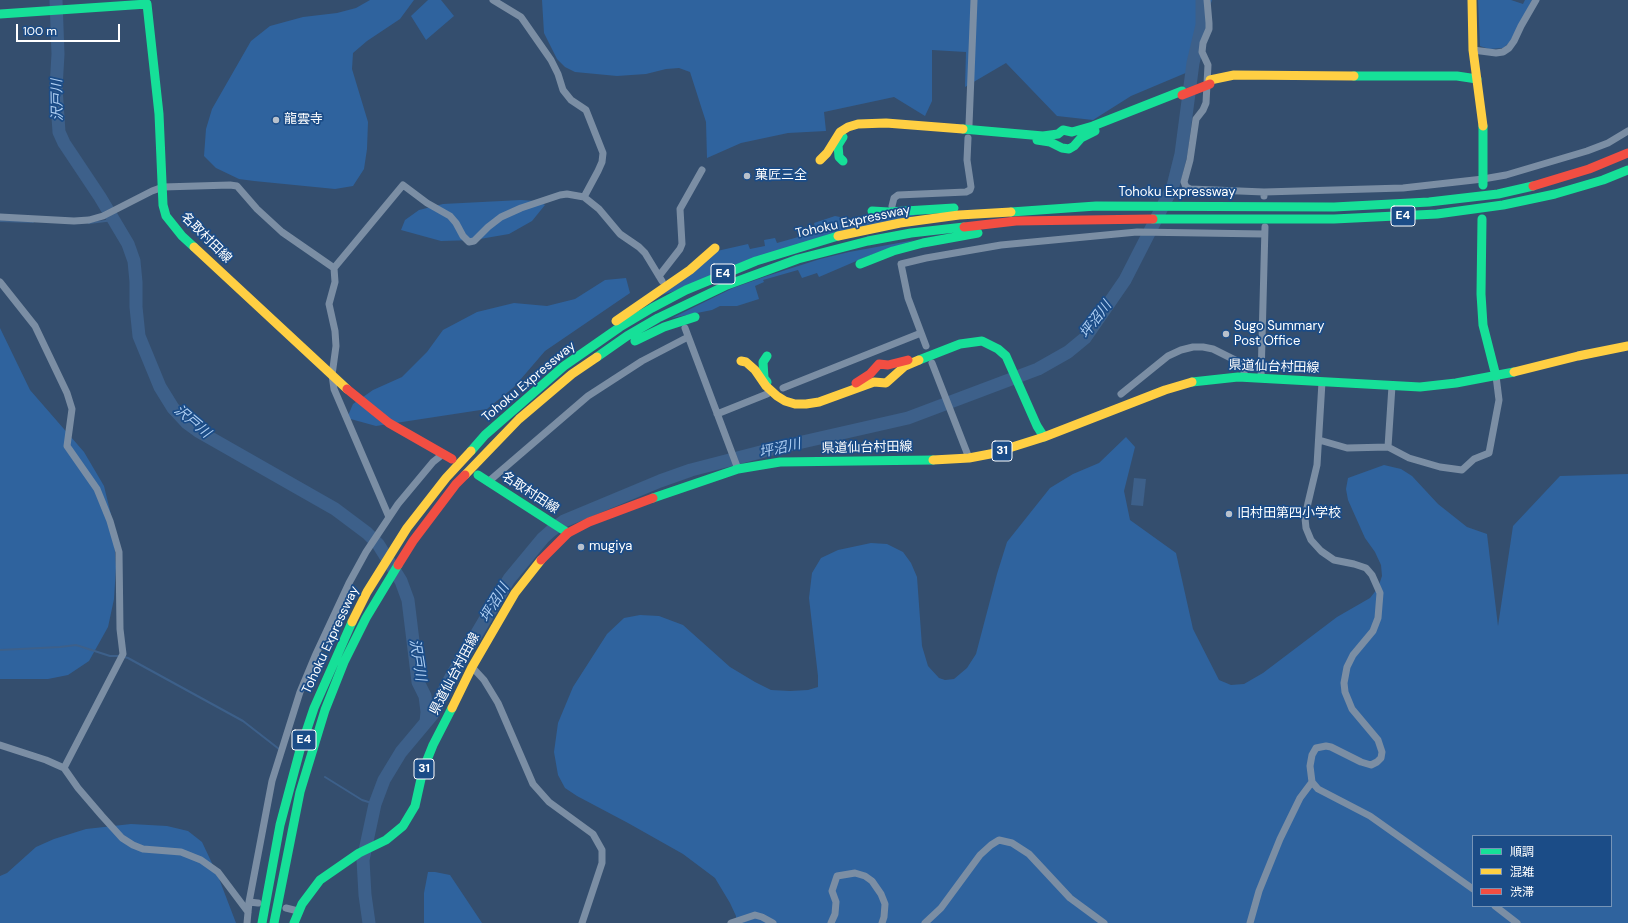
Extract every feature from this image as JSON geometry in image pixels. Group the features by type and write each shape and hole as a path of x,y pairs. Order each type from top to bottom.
{"main road":[{"path":"1472,0 1473,50 1484,140 1483,182"},
{"name":"名取村田線","path":"0,14 147,2 159,114 163,205 166,216 182,236 332,375 390,423 452,459"},
{"path":"820,160 827,153 840,132 848,127 858,124 886,123 1043,136 1058,134 1063,130 1072,132 1093,126 1210,82 1235,79 1452,83 1477,79"},
{"path":"843,161 839,157 838,145 845,135 854,129 874,126 1050,142 1062,148 1069,149 1081,138 1094,131 1182,93"},
{"name":"Tohoku Expressway","path":"262,923 280,825 303,743 330,667 380,569 393,549 446,478 485,436 564,366 652,308 686,290 720,275 788,250 831,237 959,215 1018,210 1150,205 1334,207 1394,205 1469,198 1511,191 1553,181 1589,169 1628,153"},
{"name":"Tohoku Expressway","path":"274,923 300,792 325,710 350,650 376,599 400,561 432,514 456,484 519,419 572,374 627,336 658,318 727,285 798,258 868,241 911,233 1016,221 1172,218 1334,219 1384,217 1472,210 1555,194 1603,180 1628,170"},
{"path":"872,211 889,212 987,205 1100,201 1134,206"},
{"path":"860,264 893,251 923,243 969,234 1020,227 1133,219"},
{"path":"1482,219 1481,294 1483,325 1496,376"},
{"path":"512,411 532,386 566,358 630,310 690,270 715,248"},
{"path":"519,419 542,406 574,380 614,353 664,327 695,317"},
{"path":"767,356 763,362 764,378 781,395 795,400 825,395 866,377 879,364 897,364 959,340 974,336 986,337 1002,346 1013,363 1024,386 1037,426 1044,437"},
{"path":"741,360 746,362 755,370 766,386 777,396 785,401 795,404 819,402 874,382 886,383 905,366 960,344 976,341 990,344 998,349 1013,363"},
{"name":"県道仙台村田線","path":"294,923 298,911 320,880 359,853 386,840 403,826 415,806 423,770 430,751 472,667 514,592 566,533 589,522 737,466 780,462 969,458 990,454 1044,437 1165,390 1193,382 1216,378 1244,377 1392,386 1435,385 1496,376 1578,356 1628,346"},
{"name":"名取村田線","path":"478,475 566,533"}],"street":[{"path":"493,0 522,17 552,60 563,90 570,100 586,110 603,153 602,162 584,197"},
{"path":"969,125 974,0"},
{"path":"1207,0 1210,23 1202,44 1202,52 1208,65 1206,103 1196,119 1190,160 1184,182 1186,187 1190,189 1264,194 1403,188 1483,182 1587,151 1608,143 1628,131"},
{"path":"1473,50 1496,53 1503,52 1509,48 1514,42 1521,26 1536,0"},
{"path":"892,206 894,198 898,195 966,192 970,190 971,186 967,160 968,138"},
{"path":"389,517 334,389 332,375 336,346 335,331 329,304 335,282 334,268 403,185 427,203 450,216 469,242 474,241 488,226 501,217 521,208 560,195 567,194 584,197 599,208 620,234 639,247 660,278 682,244 680,209 702,170"},
{"path":"0,217 74,221 89,220 114,211 152,191 163,187 237,186 257,209 282,232 334,268"},
{"path":"901,264 926,258 1001,245 1137,232 1264,231 1261,378"},
{"path":"900,255 908,298 926,346"},
{"path":"0,282 35,326 67,394 72,409 67,446 97,488 110,520 119,552 120,629 122,656 64,768"},
{"path":"685,328 737,466"},
{"path":"783,388 921,333"},
{"path":"488,482 588,396 642,361 688,337"},
{"path":"1121,394 1168,356 1181,350 1194,347 1213,350 1241,363 1244,370 1244,377"},
{"path":"932,362 969,458"},
{"path":"1319,440 1346,448 1388,447 1409,458 1440,467 1462,470 1474,459 1489,453 1499,400 1496,376"},
{"path":"1322,382 1317,465 1305,518 1306,528 1311,540 1321,551 1334,560 1366,568 1372,575 1380,593 1378,618 1373,631 1353,655 1347,667 1344,683 1345,692 1352,709 1378,740 1382,752 1377,762 1371,765 1326,746 1316,748 1312,755 1310,766 1312,782 1318,789 1370,816 1472,888"},
{"path":"1388,447 1392,386"},
{"path":"717,414 767,394"},
{"path":"247,923 249,902 272,781 300,692 334,614 366,552 398,504 433,462 444,454"},
{"path":"472,667 484,680 498,703 533,784 549,802 593,834 602,850 602,863 582,923"},
{"path":"0,745 46,760 64,768 78,788 122,838 133,845 143,849 181,852 201,860 218,872 248,912"},
{"path":"1250,923 1259,891 1280,839 1300,798 1312,782"},
{"path":"925,923 941,908 980,855 999,840 1012,843 1029,854 1070,898 1104,923"},
{"path":"831,923 835,914 836,902 832,891 837,876 855,873 865,876 872,881 882,894 885,904 882,923"},
{"path":"249,902 258,903"},
{"path":"1496,907 1516,923"},
{"path":"286,908 298,911"},
{"path":"731,923 755,915 773,923"}],"shaded area":[{"path":"370,0 414,0 400,19 367,41 353,53 352,69 368,122 367,149 364,169 353,186 335,189 254,181 239,179 216,168 204,156 206,129 212,109 251,41 270,26 303,17 337,13 356,8"},
{"path":"428,0 441,0 454,16 426,40 411,16"},
{"path":"542,0 1212,0 1188,72 1131,96 1093,120 1057,116 1006,63 965,87 966,52 932,50 932,101 925,116 894,97 824,112 826,131 788,133 741,143 707,158 706,122 690,72 679,68 666,69 646,74 617,76 575,72 565,67 557,59 544,33"},
{"path":"1478,0 1511,0 1523,4 1525,0 1532,0 1510,42 1503,48 1489,49 1480,46"},
{"path":"521,200 537,201 545,205 532,221 509,234 474,240 441,241 401,230 405,220 419,210 443,204"},
{"path":"872,215 916,215 662,295 717,251 748,244 750,249 765,246 764,240 775,238 777,243 816,232 814,223 835,216 868,220"},
{"path":"915,240 868,256 819,277 817,273 802,278 798,270 763,280 764,282 755,286 759,299 737,306 720,306 712,310 672,318 733,288 767,276 820,259"},
{"path":"626,278 630,293 545,351 514,387 487,409 376,426 347,418 353,404 373,390 402,377 427,352 443,330 477,312 514,303 547,306 575,299 605,280"},
{"path":"0,328 30,390 84,452 104,486 113,523 116,567 114,599 108,627 89,661 68,675 48,679 0,679"},
{"path":"1126,437 1135,447 1124,491 1130,520 1176,553 1193,629 1219,680 1231,685 1244,684 1263,673 1337,617 1370,598 1378,588 1382,576 1381,565 1375,552 1365,538 1348,500 1346,489 1348,478 1384,465 1401,469 1412,476 1438,504 1467,527 1487,534 1498,626 1513,526 1560,476 1628,474 1628,923 736,923 736,916 730,903 715,878 683,854 565,788 558,775 554,752 558,723 573,687 607,634 624,618 640,615 659,616 683,625 730,667 755,682 771,690 808,690 818,687 809,598 812,573 821,558 838,550 871,543 887,544 903,552 911,563 917,577 922,646 928,666 939,678 945,680 954,679 967,668 976,654 1007,542 1050,488 1073,474 1099,463"},
{"path":"1134,478 1146,479 1143,506 1131,505"},
{"path":"131,824 167,826 188,831 202,842 218,876 236,923 0,923 0,876 7,873 36,847 54,839 86,829"},
{"path":"428,872 450,875 482,923 424,923 424,893"}],"waterway":[{"name":"沢戸川","path":"56,0 58,54 56,88 59,132 64,143 100,197 128,244 134,261 139,336 160,387 173,408 187,423 198,431 335,509 367,533 378,544 401,581 408,600 418,682 425,696 427,712 426,722"},
{"name":"坪沼川","path":"369,923 365,895 363,860 375,804 384,780 401,752 432,715 451,677 509,579 543,538 552,530 564,521 660,481 691,470 776,448 908,418 1038,369 1068,352 1085,338 1125,280 1173,186 1181,154 1193,63 1202,25 1202,0"},
{"path":"89,223 114,220"},
{"path":"0,221 33,222"},
{"path":"0,650 76,645 110,656 121,656 128,658 243,721 279,749"},
{"path":"325,777 362,800 375,804"}],"traffic: fast":[{"path":"0,14 147,4 159,114 163,205 166,216 182,236 194,247"},
{"path":"1354,76 1457,76 1477,79"},
{"path":"963,129 1043,136 1058,134 1063,130 1072,132 1093,126 1182,91"},
{"path":"1483,126 1483,185"},
{"path":"1037,140 1050,142 1062,148 1069,149 1081,138 1095,131"},
{"path":"843,137 838,145 839,157 843,161"},
{"path":"1153,219 1334,219 1437,214 1503,205 1555,194 1603,180 1628,170"},
{"path":"1011,212 1096,206 1334,207 1429,202 1498,194 1533,186"},
{"path":"872,211 889,212 954,208"},
{"path":"1482,219 1481,294 1483,325 1496,376"},
{"path":"597,357 627,336 658,318 727,285 798,259 868,241 911,233 964,227"},
{"path":"860,264 893,251 923,243 978,233"},
{"path":"471,451 485,435 564,366 620,327 652,308 686,290 756,261 838,236"},
{"path":"635,341 664,327 695,317"},
{"path":"919,360 960,344 982,341 998,349 1006,356 1037,426 1044,437"},
{"path":"767,356 763,362 764,378 767,382"},
{"path":"1192,382 1238,377 1420,387 1456,383 1514,372"},
{"path":"653,498 738,469 780,462 933,460"},
{"path":"478,475 568,533"},
{"path":"274,923 300,792 325,710 344,662 366,618 398,565"},
{"path":"262,923 280,825 300,750 314,708 352,622"},
{"path":"294,923 302,904 320,880 359,853 386,840 403,826 415,806 423,770 433,745 452,708"}],"traffic: slow":[{"path":"1472,0 1473,50 1483,126"},
{"path":"1210,80 1234,75 1354,76"},
{"path":"820,160 827,153 840,132 848,127 858,124 886,123 963,129"},
{"path":"838,236 900,223 959,215 1011,212"},
{"path":"194,247 347,389"},
{"path":"616,321 690,270 715,248"},
{"path":"1514,372 1578,356 1628,346"},
{"path":"465,475 519,419 572,374 597,357"},
{"path":"741,361 746,362 755,370 766,386 777,396 785,401 795,404 806,404 819,402 874,382 886,383 905,366 919,360"},
{"path":"933,460 969,458 990,454 1044,437 1165,390 1192,382"},
{"path":"352,622 367,592 407,528 446,478 471,451"},
{"path":"452,708 472,667 515,593 541,560"}],"traffic: jam":[{"path":"1182,95 1210,84"},
{"path":"1533,186 1589,169 1628,153"},
{"path":"964,227 1016,221 1153,219"},
{"path":"856,383 870,374 879,364 888,365 908,360"},
{"path":"347,389 389,423 452,459"},
{"path":"398,565 413,541 456,484 465,475"},
{"path":"541,560 568,533 589,522 653,498"}],"place":[{"name":"龍雲寺","path":"276,120"},
{"name":"菓匠三全","path":"747,176"},
{"name":"Sugo Summary Post Office","path":"1226,334"},
{"name":"旧村田第四小学校","path":"1229,514"},
{"name":"mugiya","path":"581,547"}]}
